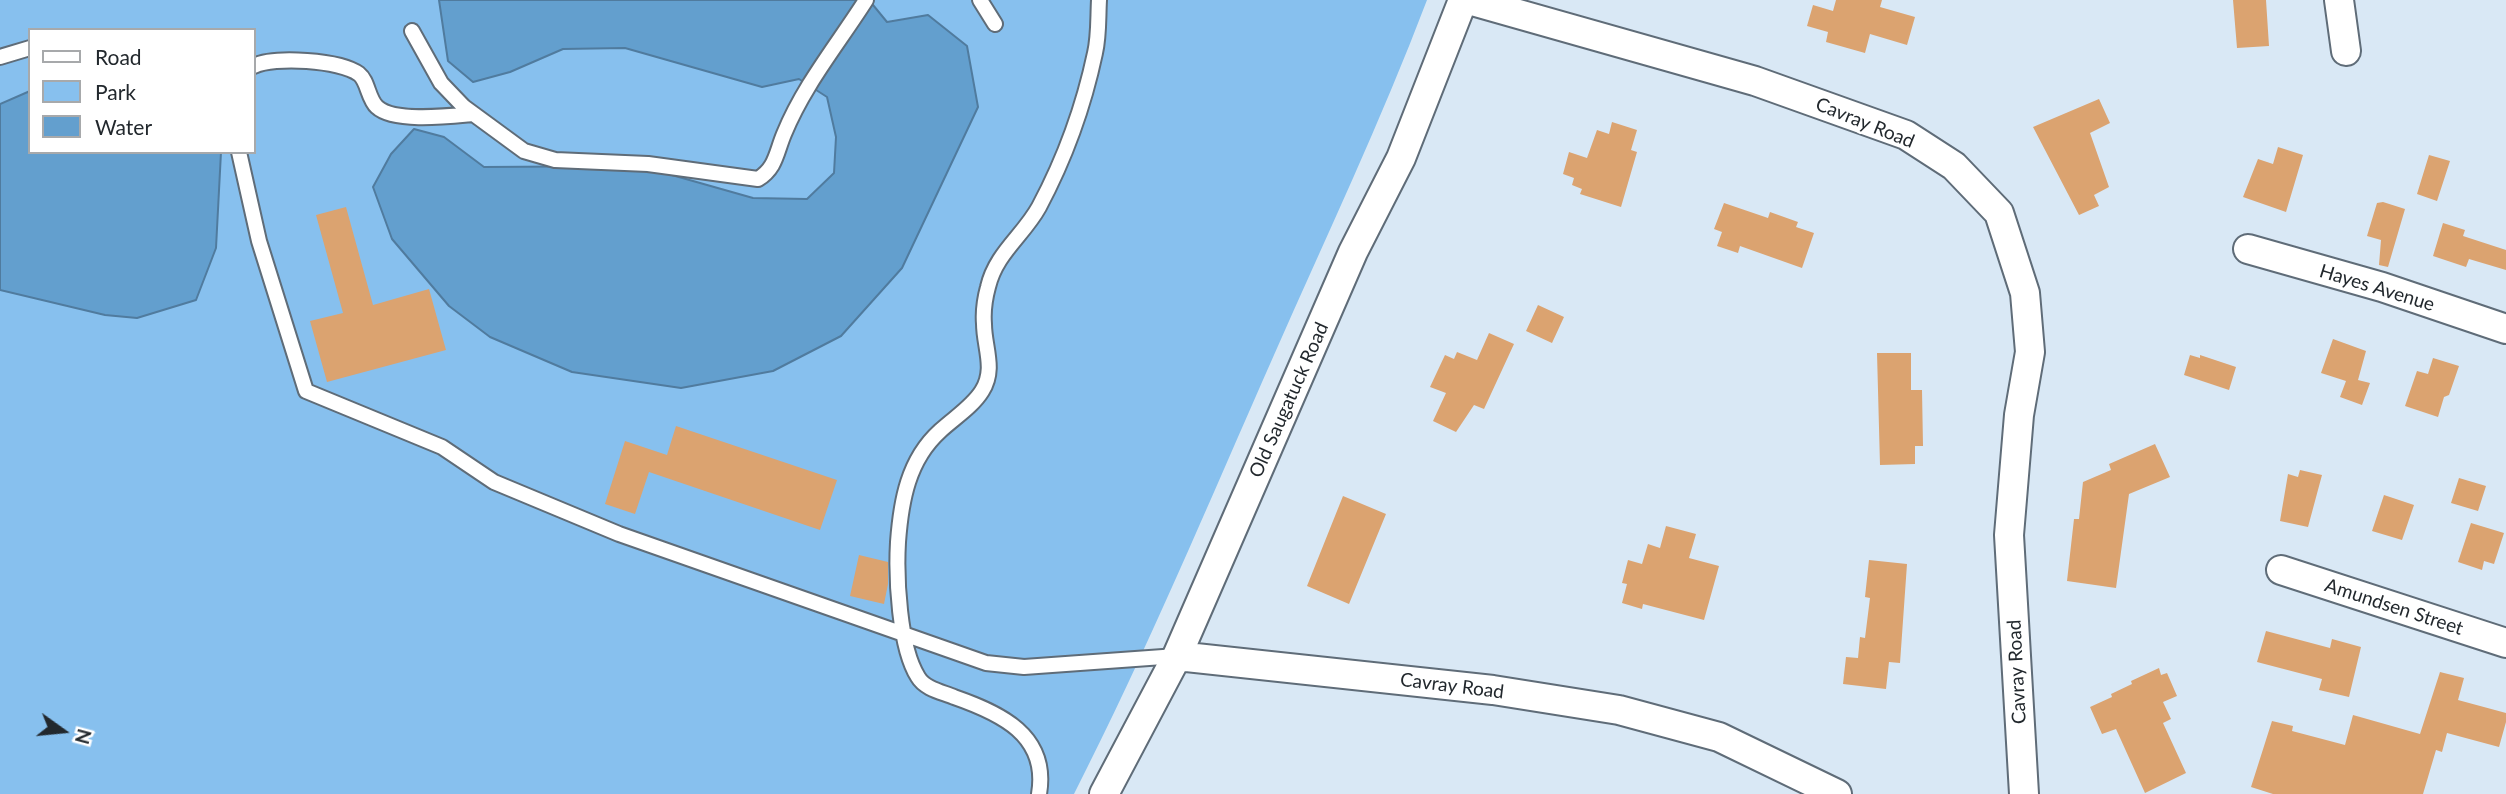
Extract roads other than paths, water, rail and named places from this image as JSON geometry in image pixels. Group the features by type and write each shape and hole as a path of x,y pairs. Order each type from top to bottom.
{"street":[{"name":"Old Saugatuck Road","path":"1104,794 1177,656 1353,251 1401,158 1466,0"},
{"name":"Cavray Road","path":"1466,0 1755,81 1906,135 1954,166 1999,213 2025,293 2030,352 2019,415 2009,535 2024,794"},
{"path":"2339,0 2346,51"},
{"name":"Hayes Avenue","path":"2248,249 2382,287 2506,329"},
{"name":"Amundsen Street","path":"2281,570 2506,643"},
{"name":"Cavray Road","path":"1177,656 1493,690 1619,710 1719,737 1837,794"}],"lane":[{"path":"412,32 441,82 473,114 524,150 555,160 648,164 758,179 768,173 776,160 804,92 866,0"},
{"path":"980,0 995,24"},
{"path":"1039,794 1038,765 1026,737 1008,720 991,710 928,687 918,678 898,601 898,543 902,501 909,476 922,452 982,391 989,377 990,366 983,321 988,287 1004,251 1028,225 1039,206 1068,142 1096,51 1099,0"},
{"path":"0,57 28,49"},
{"path":"256,66 282,59 341,65 361,75 377,107 391,113 409,117 473,114"},
{"path":"239,154 259,241 306,391 442,447 494,482 565,512 688,560 777,588 906,637 1003,667 1177,656"}],"water":[{"path":"439,0 869,0 887,22 928,15 967,46 978,107 902,268 841,336 773,371 681,388 572,372 490,337 449,306 392,239 373,187 391,154 414,129 444,137 484,167 640,166 753,198 807,199 834,173 836,137 827,97 799,79 762,87 625,48 563,49 510,72 473,82 448,61"},
{"path":"28,92 28,154 221,154 216,248 196,300 137,318 105,315 0,290 0,104"}]}
